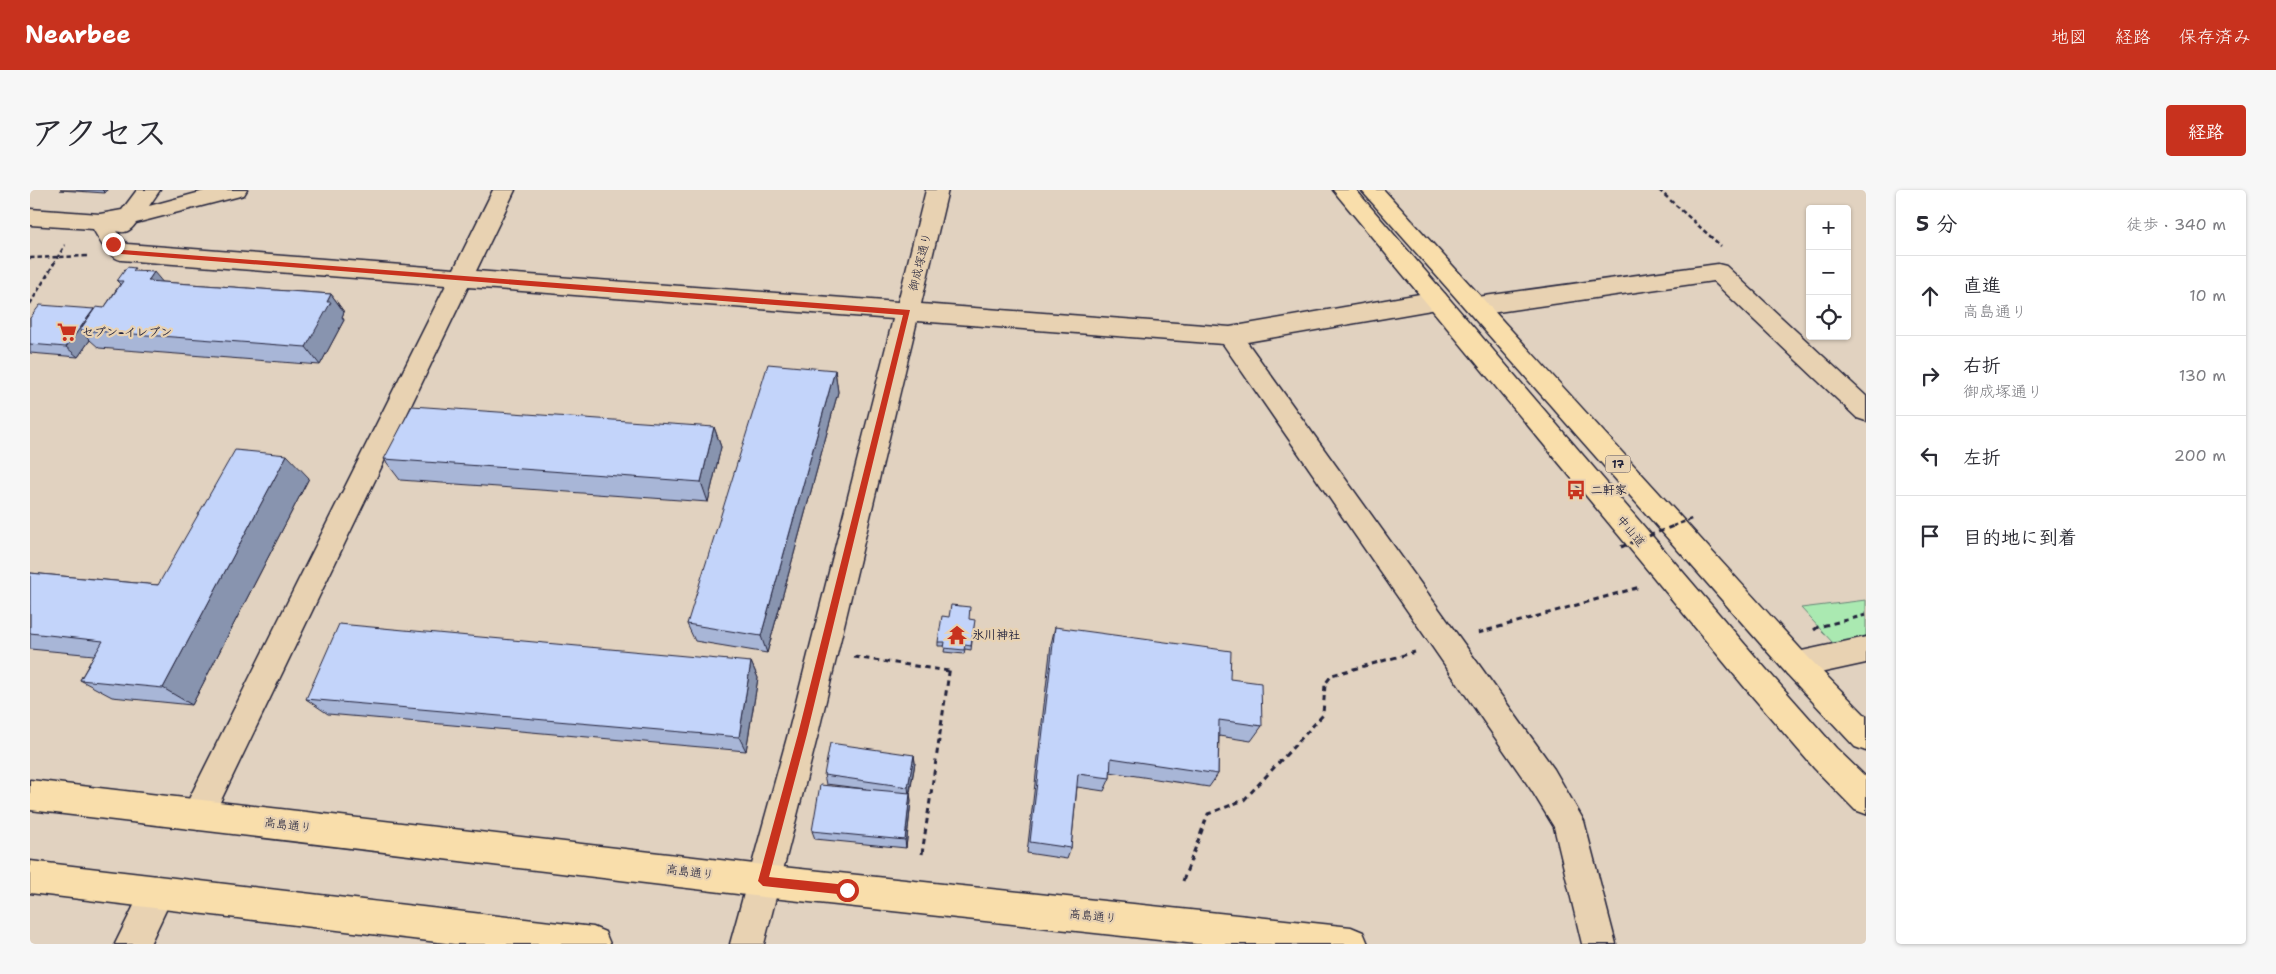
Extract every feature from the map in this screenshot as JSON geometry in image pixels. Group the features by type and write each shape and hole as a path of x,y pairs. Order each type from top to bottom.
{"main road":[{"name":"中山道","path":"1344,190 1756,679 1825,758 1866,799"},
{"name":"17","path":"1372,190 1797,665 1866,737"},
{"name":"高島通り","path":"30,795 763,881 1351,944"},
{"path":"30,878 593,944"}],"street":[{"path":"104,250 149,190"},
{"path":"30,218 91,222 128,218 236,190"},
{"path":"198,814 504,190"},
{"name":"御成塚通り","path":"747,944 805,725 937,190"},
{"path":"91,222 104,250"},
{"path":"104,250 1230,336 1437,300"},
{"path":"1477,306 1718,272 1866,411"},
{"path":"1230,336 1445,643 1544,780 1568,821 1599,944"},
{"path":"1797,665 1866,650"},
{"path":"132,944 158,893"}],"path":[{"path":"30,304 34,293 59,258 91,222"},
{"path":"30,258 59,258 104,250"},
{"path":"1621,547 1694,518"},
{"path":"1183,881 1208,814 1244,800 1323,715 1325,684 1332,675 1640,587"},
{"path":"1808,635 1818,626 1866,615"},
{"path":"853,656 949,671"},
{"path":"922,854 950,666"}],"green space":[{"path":"1866,600 1866,638 1833,643 1801,608"}],"building":[{"path":"127,267 135,268 133,271 154,272 148,281 331,294 327,302 331,302 306,347 80,330 96,307 104,308 123,281 117,281"},
{"path":"40,305 94,309 66,347 30,344 30,318"},
{"path":"768,364 835,370 761,636 687,624"},
{"path":"412,406 714,427 701,482 384,459"},
{"path":"235,450 287,455 163,688 80,680 103,641 30,633 30,573 158,585"},
{"path":"951,605 970,607 969,619 975,620 971,646 965,645 964,650 944,648 945,642 938,642 942,616 949,617"},
{"path":"339,624 751,662 739,737 306,699"},
{"path":"1055,627 1231,651 1230,679 1261,683 1262,726 1219,720 1218,774 1111,758 1110,778 1078,774 1071,848 1030,842"},
{"path":"830,743 914,755 908,787 824,775"},
{"path":"820,785 910,793 905,840 812,831"}],"place":[{"name":"セブン-イレブン","path":"67,332"},
{"name":"二軒家","path":"1576,490"},
{"name":"氷川神社","path":"957,635"}],"route":[{"path":"113,244 121,252 907,312 803,734 763,881 847,890"}]}
